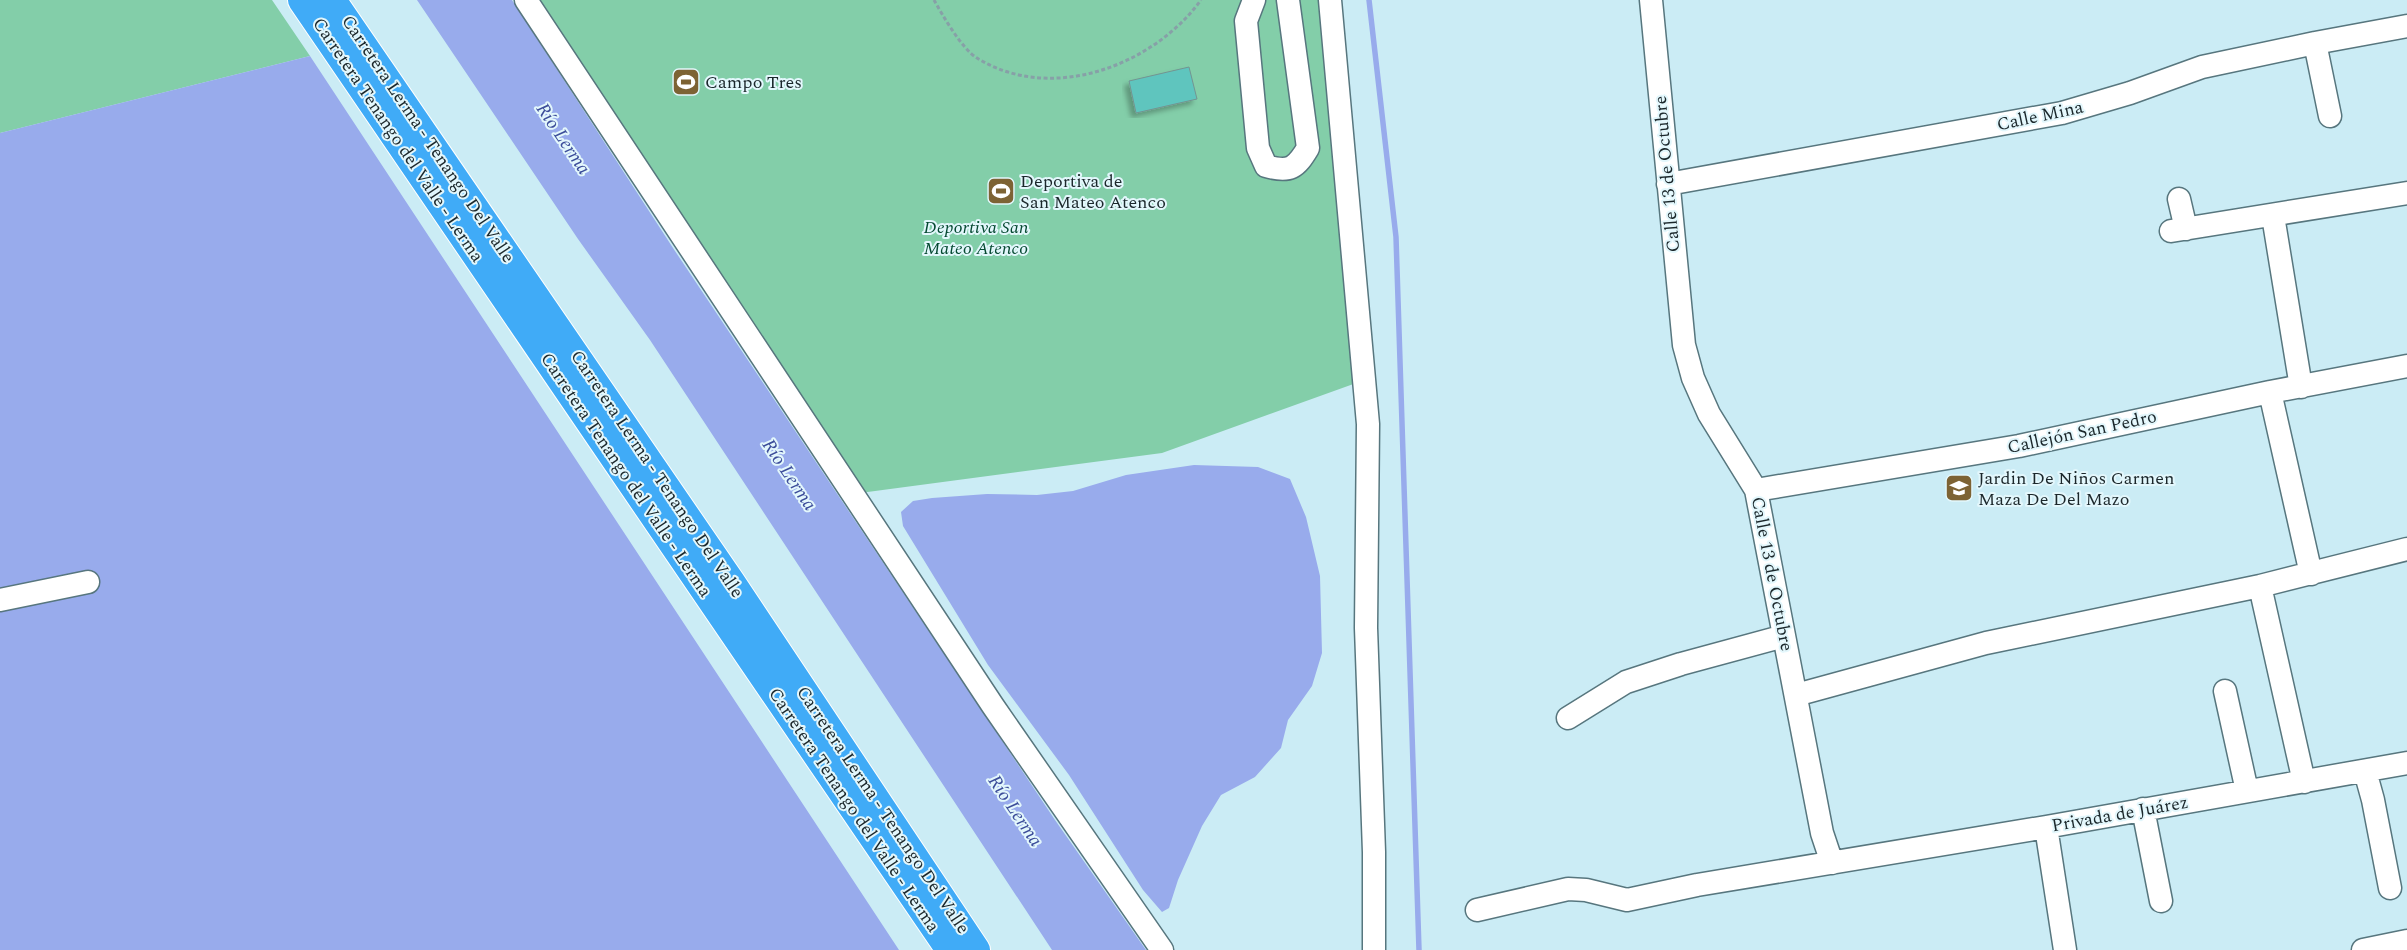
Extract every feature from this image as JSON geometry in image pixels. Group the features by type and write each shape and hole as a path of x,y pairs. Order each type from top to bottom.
{"highway":[{"name":"Carretera Tenango del Valle - Lerma","path":"302,0 950,950"},
{"name":"Carretera Lerma - Tenango Del Valle","path":"332,0 731,582 976,950"}],"street":[{"path":"526,0 992,706 1162,950"},
{"path":"1254,0 1246,21 1258,148 1266,166 1281,171 1298,165 1308,148 1288,0"},
{"path":"1330,0 1368,424 1366,628 1374,852 1374,950"},
{"name":"Calle 13 de Octubre","path":"1650,0 1684,345 1693,378 1709,414 1756,490 1822,833 1832,863"},
{"name":"Calle Mina","path":"1668,184 2062,113 2130,93 2202,67 2315,42 2407,26"},
{"path":"2315,42 2330,116"},
{"path":"2179,198 2178,230 2407,193"},
{"path":"2273,216 2301,387"},
{"name":"Callejón San Pedro","path":"1756,490 2019,446 2270,392 2407,366"},
{"path":"2270,392 2311,574"},
{"path":"1796,695 1986,643 2260,586 2407,549"},
{"path":"0,600 88,582"},
{"path":"2260,586 2304,782"},
{"path":"1568,718 1626,682 1681,664 1784,636"},
{"path":"2225,691 2247,791"},
{"name":"Privada de Juárez","path":"1477,910 1568,889 1586,890 1627,900 1697,885 2046,827 2407,763"},
{"path":"2364,771 2373,800 2390,888"},
{"path":"2143,809 2161,901"},
{"path":"2046,827 2064,950"},
{"path":"2362,950 2407,941"}],"path":[{"path":"934,0 946,22 975,58 1006,73 1044,77 1086,76 1147,51 1170,33 1200,0"}],"green space":[{"path":"0,0 272,0 310,56 0,133"},
{"name":"Deportiva de San Mateo Atenco","path":"533,0 1323,0 1359,382 1162,453 860,493"}],"water":[{"name":"Río Lerma","path":"417,0 512,0 673,248 1055,820 1146,950 1052,950 650,340 578,239"},
{"path":"310,56 899,950 0,950 0,133"},
{"path":"1194,465 1258,467 1290,479 1306,517 1320,576 1322,653 1312,686 1288,720 1281,748 1255,777 1221,795 1202,826 1178,880 1169,908 1162,912 1143,890 1069,775 988,665 903,526 901,512 913,501 987,494 1037,495 1073,491 1126,475"}],"building":[{"path":"1189,67 1197,99 1136,113 1129,81"}],"waterway":[{"path":"1369,0 1396,237 1419,950"}],"place":[{"name":"Campo Tres","path":"686,82"},
{"name":"Deportiva de San Mateo Atenco","path":"1001,191"},
{"name":"Jardin De Niños Carmen Maza De Del Mazo","path":"1959,488"}],"park label":[{"name":"Deportiva San Mateo Atenco","path":"976,237"}]}
